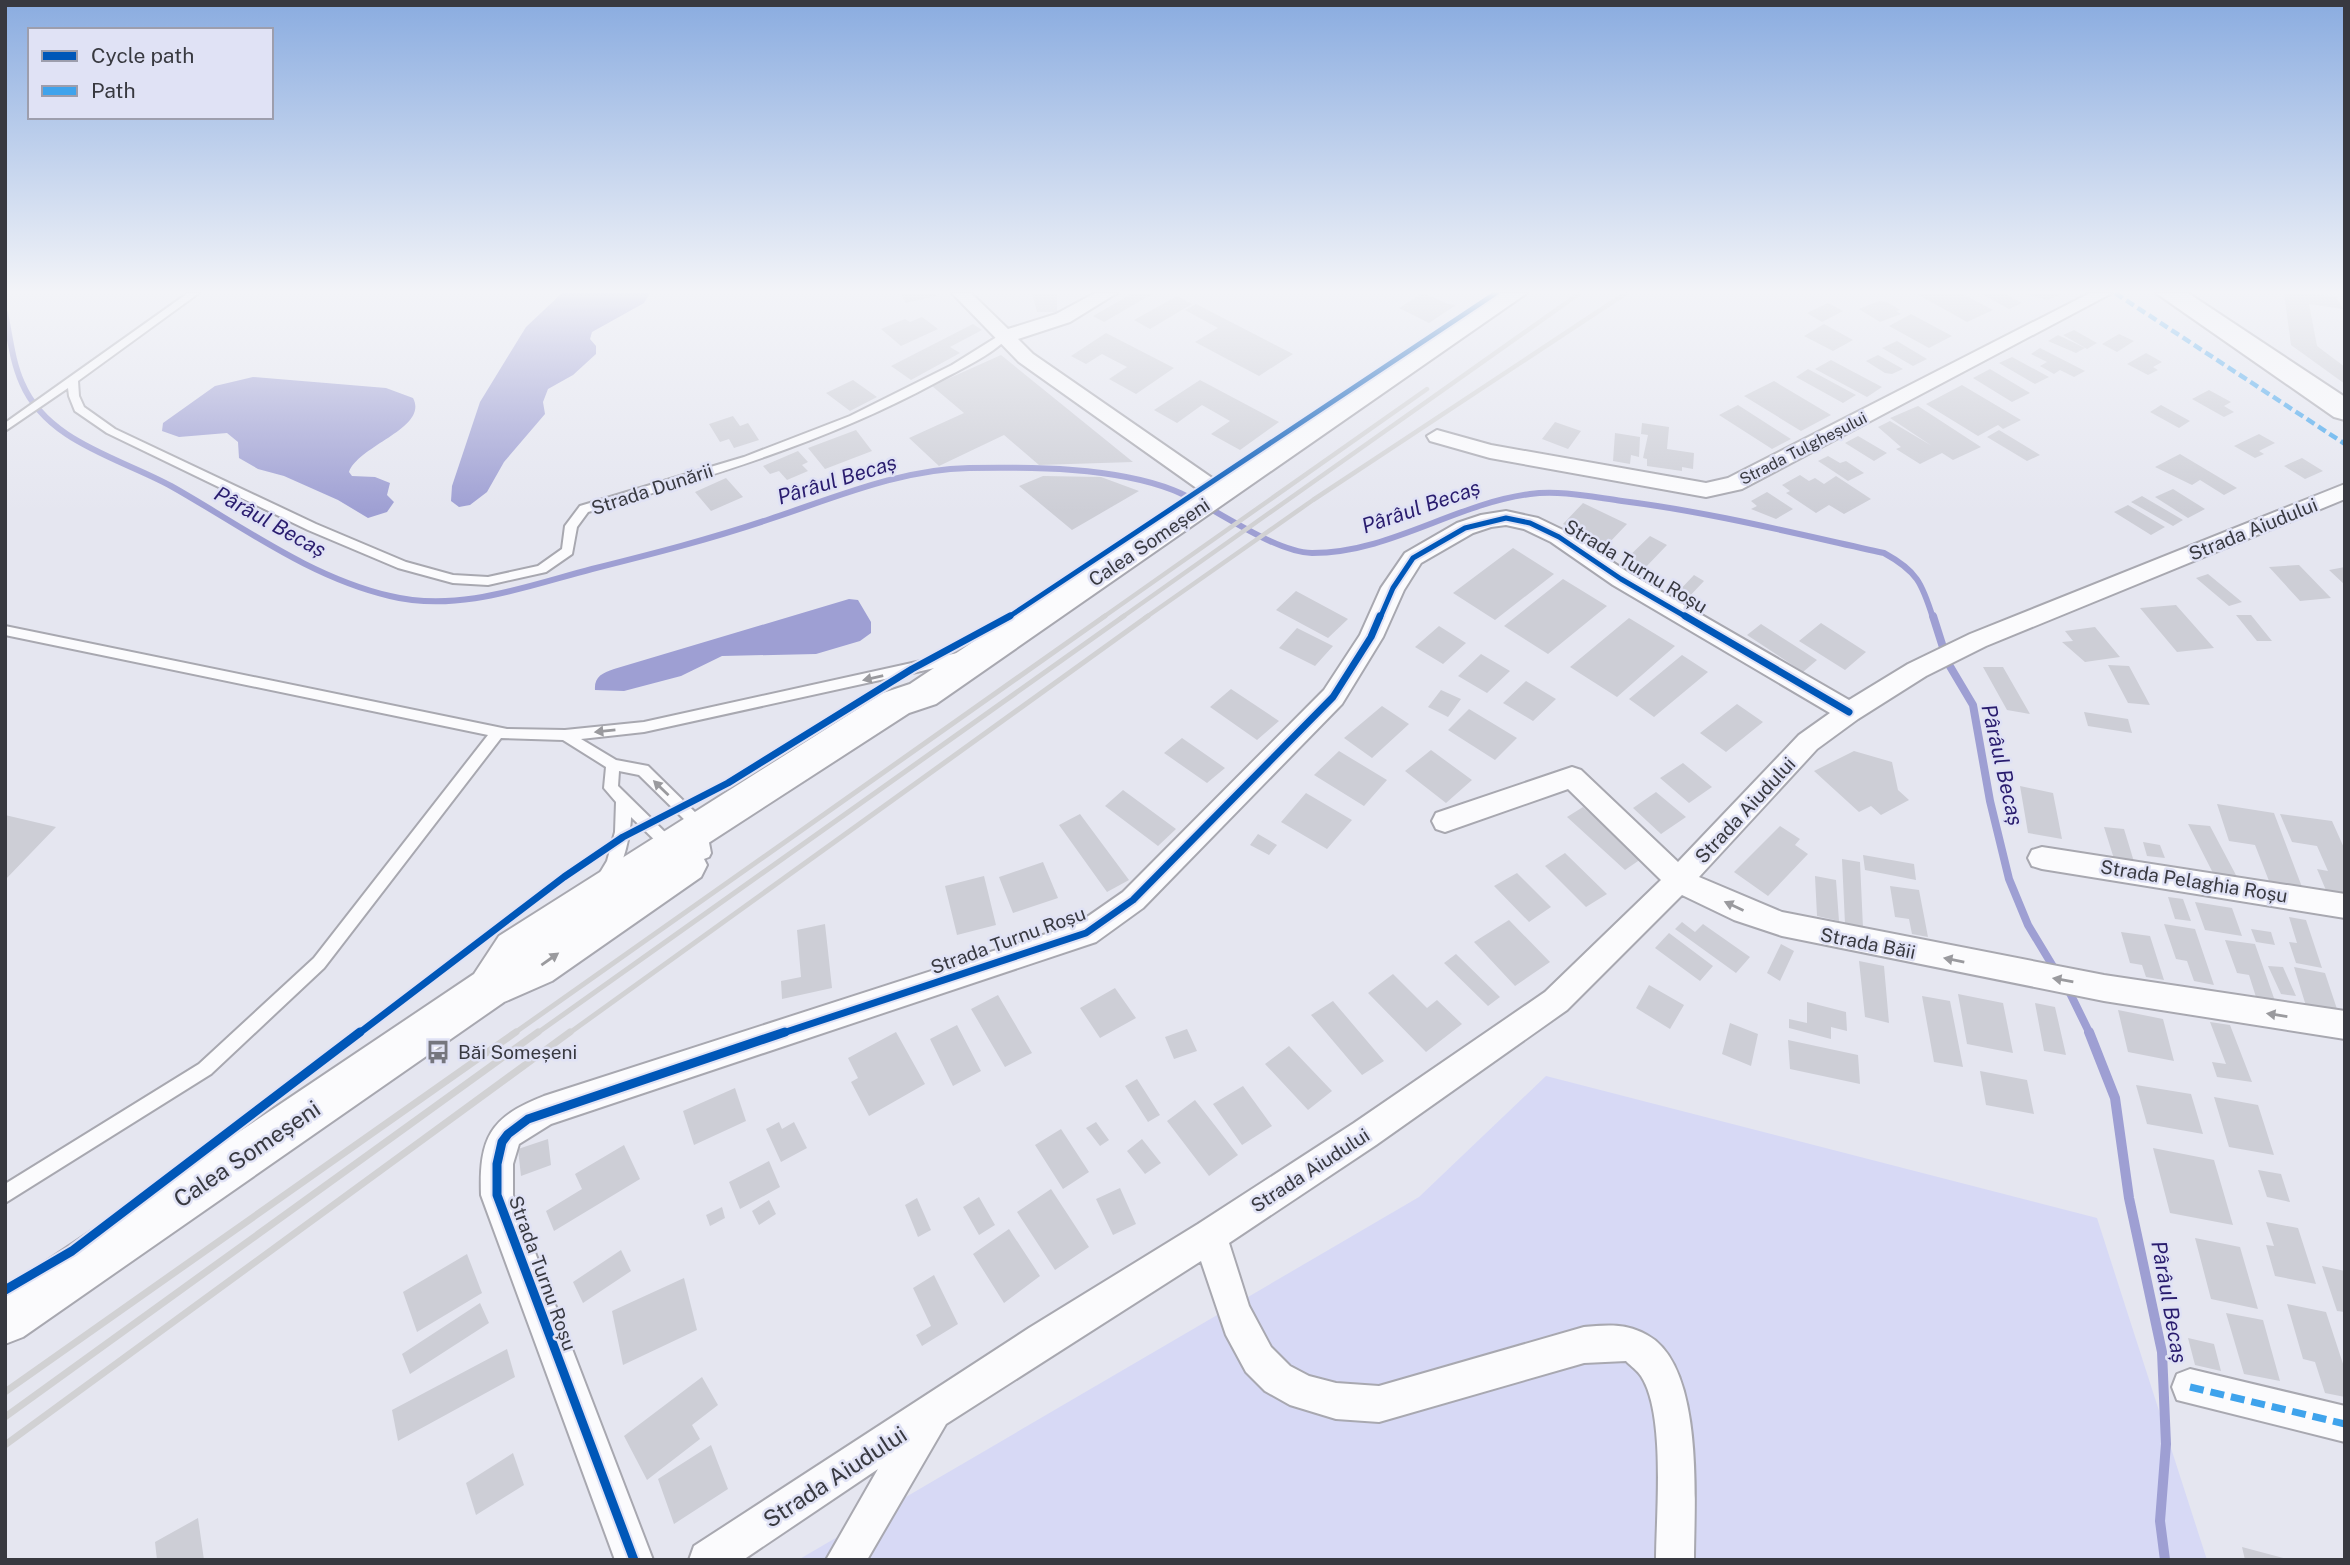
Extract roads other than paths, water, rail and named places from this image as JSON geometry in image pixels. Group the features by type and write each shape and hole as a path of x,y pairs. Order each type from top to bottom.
{"main road":[{"name":"Calea Someșeni","path":"489,988 514,949 584,902 904,716 923,694 1406,366"},
{"path":"2278,366 2345,411"},
{"name":"Calea Someșeni","path":"5,1319 489,988 537,968 691,842"}],"street":[{"path":"1036,366 1208,502"},
{"name":"Strada Tulgheșului","path":"1437,436 1490,451 1706,490 1734,484 1962,366"},
{"name":"Strada Aiudului","path":"708,1560 1041,1340 1210,1236 1365,1134 1556,1001 1679,880 1808,743 1850,712 1917,670 1978,640 2345,491"},
{"name":"Strada Turnu Roșu","path":"634,1560 497,1195 496,1155 502,1137 519,1122 544,1111 1086,933 1133,900 1333,697 1371,637 1392,588 1413,558 1465,528 1489,520 1506,518 1530,523 1559,537 1621,579 1850,712"},
{"name":"Strada Băii","path":"1445,821 1572,777 1679,880 1744,911 1782,924 2104,988 2345,1025"},
{"name":"Strada Pelaghia Roșu","path":"2042,858 2185,878 2345,906"},
{"path":"1210,1236 1238,1325 1252,1354 1270,1375 1296,1391 1322,1399 1349,1404 1379,1404 1584,1345 1619,1342 1638,1348 1653,1360 1666,1385 1672,1412 1675,1560"},
{"path":"2190,1387 2345,1424"},
{"path":"845,1560 934,1411"}],"lane":[{"path":"5,428 92,366"},
{"name":"Strada Dunării","path":"73,380 74,396 79,409 111,430 312,527 402,565 453,579 488,581 542,569 568,551 571,526 584,509 840,427 908,396 961,366"},
{"path":"5,630 498,732 565,735 645,727 837,687 987,650"},
{"path":"5,1194 205,1069 310,971 498,732"},
{"path":"565,735 614,765 643,770 691,842"},
{"path":"614,765 611,788 623,800 691,842"},
{"path":"584,902 606,877 619,849 625,827 623,800"}],"water":[{"path":"502,366 583,366 548,389 543,402 545,414 504,462 487,492 470,505 459,507 451,501 452,486 480,402"},
{"path":"253,377 386,388 413,398 415,409 411,418 365,453 349,472 352,476 375,477 390,483 387,495 394,502 387,512 368,518 338,500 284,476 258,469 239,458 238,442 227,433 179,437 162,431 163,423 215,386"},
{"path":"849,599 858,600 871,622 871,633 860,641 816,654 722,656 681,676 624,691 595,690 597,679 610,671"}],"waterway":[{"name":"Pârâul Becaș","path":"17,366 33,403 49,420 87,446 171,486 304,563 360,587 416,600 467,599 517,589 704,540 868,486 918,473 969,468 1019,468 1072,470 1150,482 1189,497 1279,545 1312,553 1341,551 1368,545 1475,507 1530,494 1564,493 1688,511 1884,553 1904,566 1917,579 1933,618"},
{"name":"Pârâul Becaș","path":"1933,616 1948,663 1973,705 1990,801 2009,879 2028,925 2057,973"},
{"name":"Pârâul Becaș","path":"2067,987 2090,1034"},
{"name":"Pârâul Becaș","path":"2089,1032 2115,1098 2129,1198 2162,1352 2166,1444 2160,1521 2165,1560"}],"railway":[{"path":"1121,618 1477,366"},
{"path":"1145,618 1313,500 1516,366"},
{"path":"1102,618 1427,389"},
{"path":"513,1034 1105,616"},
{"path":"536,1034 1124,616"},
{"path":"568,1034 1148,616"},
{"path":"5,1392 516,1032"},
{"path":"5,1417 538,1032"},
{"path":"5,1445 570,1032"}],"place":[{"name":"Băi Someșeni","path":"438,1052"}]}
